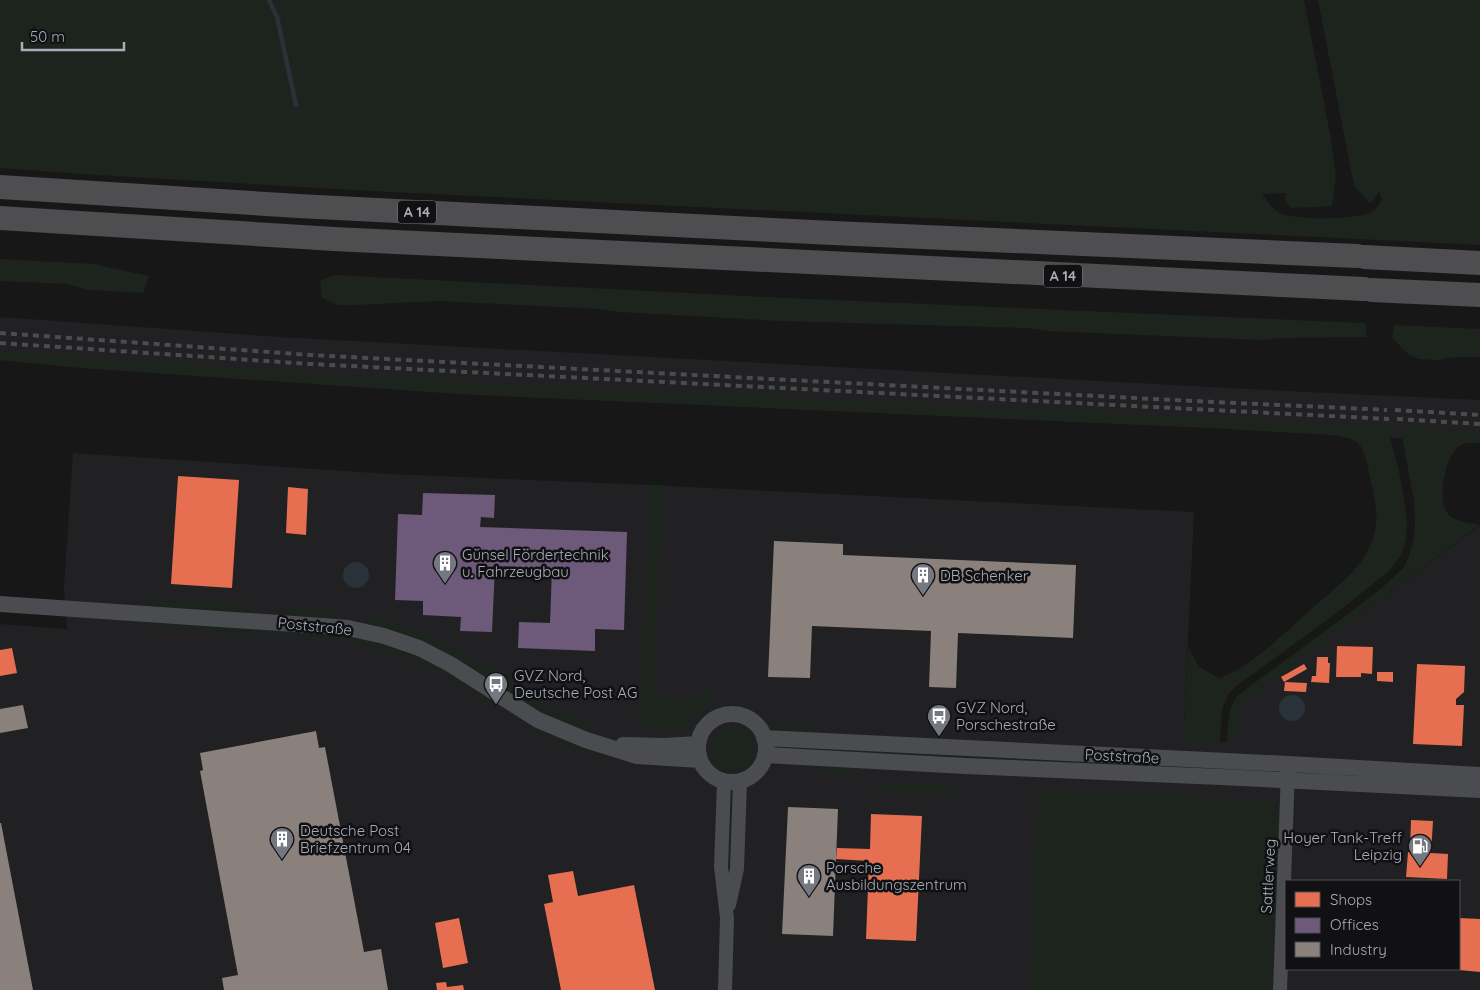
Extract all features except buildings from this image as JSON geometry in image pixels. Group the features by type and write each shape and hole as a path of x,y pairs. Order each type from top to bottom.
{"highway":[{"name":"A 14","path":"0,187 298,206 1480,263"},
{"name":"A 14","path":"0,218 334,239 1480,295"}],"street":[{"name":"Poststraße","path":"0,604 348,628 404,642 426,652 450,664 538,720 569,734 604,745 665,746 699,752"},
{"path":"730,714 740,715 760,729 764,738 766,746 762,764 750,778 732,782 713,777 705,770 699,752 700,737 709,722 721,716 730,714"},
{"name":"Poststraße","path":"764,738 1480,775"},
{"name":"Poststraße","path":"765,755 1480,790"},
{"name":"Sattlerweg","path":"1280,990 1289,764"},
{"path":"725,990 727,918 721,867 732,782"}],"shaded area":[{"path":"0,0 1304,0 1331,139 1336,177 1332,206 1290,208 1285,199 1286,193 1262,194 1271,206 1278,212 1286,215 1310,218 1339,218 1364,215 1373,211 1382,200 1379,192 1371,203 1368,202 1354,186 1318,0 1480,0 1480,245 371,191 0,168"},
{"path":"0,259 94,264 149,276 143,293 89,290 67,284 0,281"},
{"path":"335,275 786,298 1365,323 1367,337 1262,340 1048,331 1029,328 780,321 438,301 337,305 322,298 320,281"},
{"path":"0,317 279,337 1480,400 1480,443 1212,428 461,394 83,368 0,360"},
{"path":"1394,325 1480,329 1480,357 1455,357 1438,360 1419,359 1407,353 1392,338"},
{"path":"0,351 458,381 1387,426 1404,499 1407,526 1406,539 1401,556 1388,572 1338,612 1235,687 1228,695 1222,709 1220,742 1184,740 1188,647 1199,667 1219,678 1242,667 1279,638 1343,582 1355,570 1366,553 1376,528 1376,512 1364,455 1359,444 1355,441 1331,435 1212,428 461,394 83,368 0,360"},
{"path":"1400,427 1480,431 1480,443 1466,443 1455,450 1447,467 1443,487 1444,506 1447,513 1457,520 1479,525 1240,705 1234,742 1227,742 1230,712 1238,695 1382,588 1404,567 1414,538 1415,522 1414,500"},
{"path":"73,453 390,474 1194,512 1184,740 1234,742 1239,705 1480,525 1480,990 0,990 0,624 67,629 64,586"},
{"path":"650,485 663,485 652,698 683,701 709,691 713,702 693,714 684,728 676,733 638,728"},
{"path":"356,562 365,566 369,575 365,584 356,588 347,584 343,575 347,566"},
{"path":"140,598 259,606 244,613 159,607"},
{"path":"280,607 337,611 326,618 296,616 283,611"},
{"path":"362,614 400,624 436,638 472,657 507,681 502,688 471,667 440,650 418,640 372,626"},
{"path":"154,622 344,636 413,655 456,676 495,702 493,706 445,674 429,666 395,653 361,644 309,636 147,626"},
{"path":"510,682 530,695 573,717 596,725 587,731 544,713 505,690"},
{"path":"1292,695 1301,699 1305,708 1301,717 1292,721 1283,717 1279,708 1283,699"},
{"path":"727,703 753,708 779,727 815,729 815,733 780,731 771,726 761,714 750,708 735,705 723,706 702,717 685,738 653,741 653,737 681,737 705,713"},
{"path":"538,728 642,764 613,759 585,751 531,730"},
{"path":"737,729 745,732 751,738 754,750 751,762 745,768 729,771 721,768 715,762 712,746 715,738 721,732"},
{"path":"823,748 1217,768 1217,774 822,754"},
{"path":"821,762 843,763 857,775 821,773"},
{"path":"876,782 957,786 957,796 876,793"},
{"path":"1038,789 1273,800 1278,810 1280,829 1273,990 1029,990"}],"waterway":[{"path":"269,0 277,17 296,105"}],"railway":[{"path":"0,333 311,355 1387,410"},
{"path":"0,343 311,364 1389,419"},
{"path":"1395,410 1480,415"},
{"path":"1397,419 1480,424"}],"place":[{"name":"Günsel Fördertechnik u. Fahrzeugbau","path":"445,584"},
{"name":"DB Schenker","path":"923,596"},
{"name":"GVZ Nord, Deutsche Post AG","path":"496,705"},
{"name":"GVZ Nord, Porschestraße","path":"939,737"},
{"name":"Deutsche Post Briefzentrum 04","path":"282,860"},
{"name":"Hoyer Tank-Treff Leipzig","path":"1420,867"},
{"name":"Porsche Ausbildungszentrum","path":"809,897"}]}
